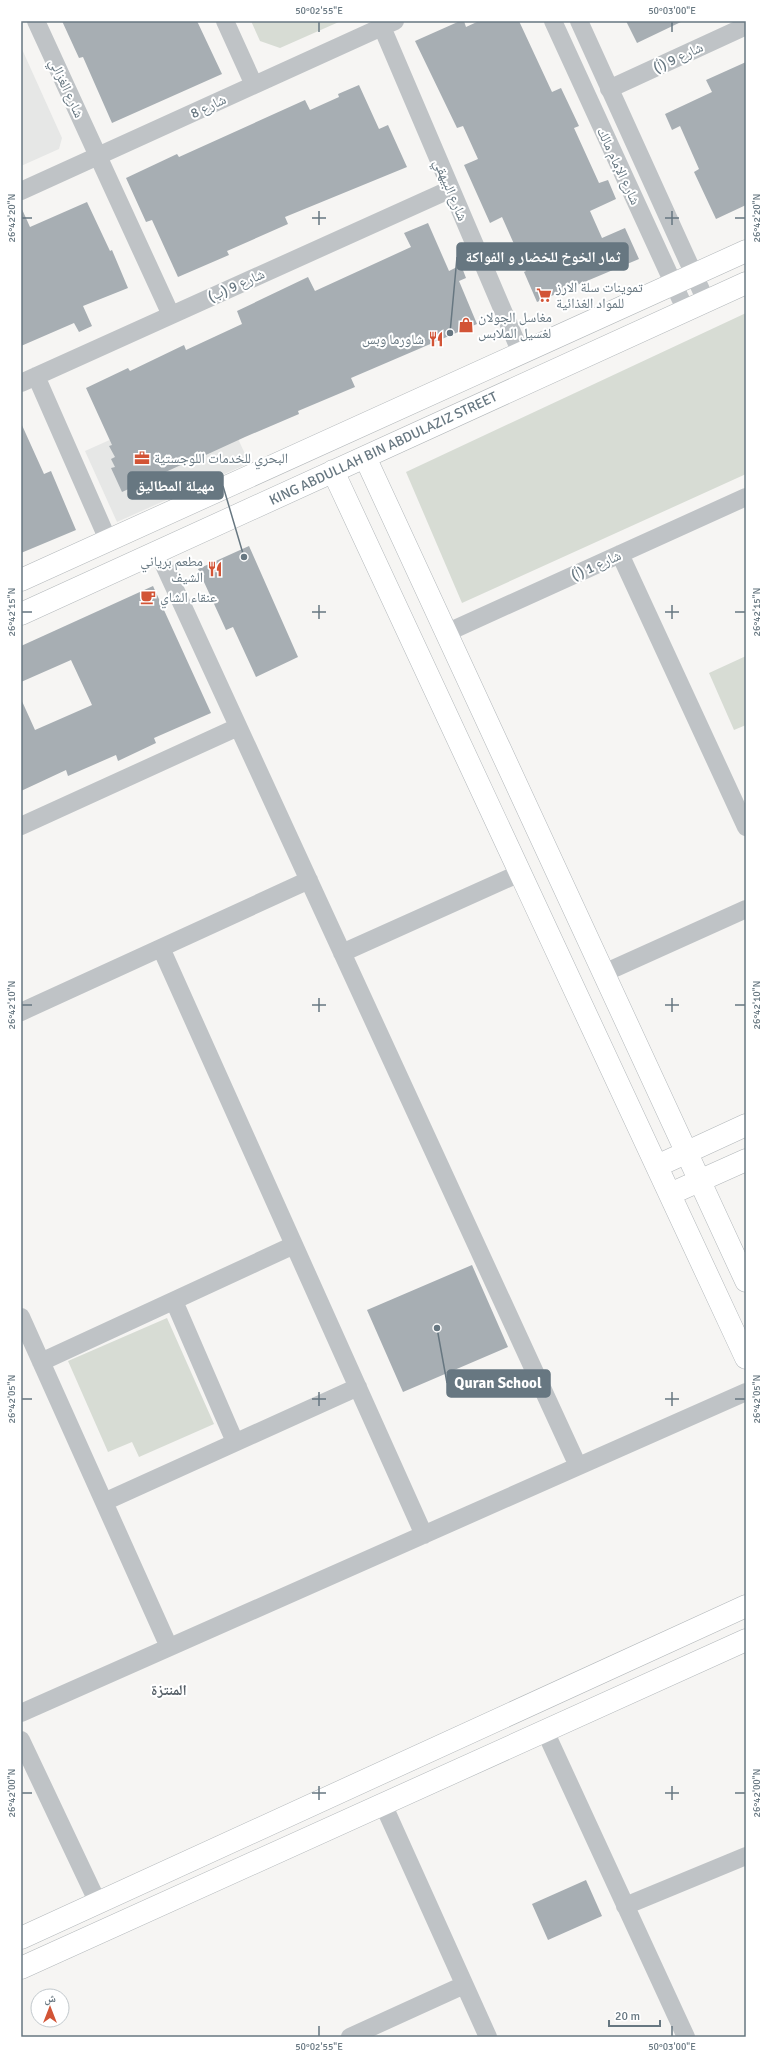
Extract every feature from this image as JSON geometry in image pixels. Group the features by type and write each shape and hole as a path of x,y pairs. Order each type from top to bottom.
{"main road":[{"name":"KING ABDULLAH BIN ABDULAZIZ STREET","path":"21,580 746,251"},
{"name":"KING ABDULLAH BIN ABDULAZIZ STREET","path":"21,614 746,283"},
{"path":"365,457 746,1281"},
{"path":"333,471 746,1358"},
{"path":"657,1166 746,1125"},
{"path":"670,1194 746,1160"},
{"path":"21,1938 746,1606"},
{"path":"21,1968 746,1640"}],"street":[{"name":"شارع الغزالي","path":"36,21 171,314"},
{"path":"225,21 254,85"},
{"name":"شارع الإمام مالك","path":"553,21 686,311"},
{"name":"شارع الإمام مالك","path":"579,21 706,301"},
{"name":"شارع 8","path":"21,191 389,24"},
{"name":"شارع البيهقي","path":"389,24 451,190 520,353"},
{"name":"شارع 9 (أ)","path":"609,88 746,26"},
{"name":"شارع 9 (ب)","path":"28,379 451,190"},
{"path":"28,379 108,540"},
{"name":"شارع 1 (أ)","path":"446,633 746,497"},
{"path":"158,552 578,1466"},
{"path":"620,554 746,827"},
{"path":"21,826 238,727"},
{"path":"342,953 520,873"},
{"path":"21,1012 309,880"},
{"path":"604,973 746,909"},
{"path":"161,948 424,1535"},
{"path":"41,1362 294,1245"},
{"path":"174,1300 235,1442"},
{"path":"21,1317 169,1647"},
{"path":"104,1502 358,1387"},
{"path":"21,1713 746,1392"},
{"path":"545,1731 686,2037"},
{"path":"21,1740 98,1903"},
{"path":"383,1804 488,2037"},
{"path":"626,1906 746,1856"},
{"path":"350,2037 464,1984"}],"shaded area":[{"path":"251,21 341,21 280,48 260,41"},
{"path":"21,47 62,138 59,149 21,166"},
{"path":"746,313 746,474 462,603 406,472"},
{"path":"217,392 249,463 117,522 85,451"},
{"path":"746,656 746,725 734,730 709,673"},
{"path":"167,1318 214,1424 139,1457 132,1442 108,1452 68,1361"}],"building":[{"path":"62,21 197,21 222,74 112,123 83,57 79,58"},
{"path":"460,21 464,21 466,27 479,21 519,21 552,92 561,88 579,126 574,128 599,183 608,180 616,199 590,211 602,238 625,228 639,259 537,302 524,272 526,271 502,217 490,223 464,165 478,159 463,126 457,128 415,41"},
{"path":"626,21 683,21 637,43"},
{"path":"746,62 746,205 716,219 694,172 699,169 680,126 672,130 665,114 712,92 706,80"},
{"path":"359,85 379,129 388,125 407,167 285,217 288,224 227,251 229,255 178,277 152,220 146,222 126,178 177,154 179,157 305,100 310,110 339,97 338,94"},
{"path":"87,202 110,251 112,250 128,288 83,306 92,326 79,332 74,323 21,346 21,207 30,227"},
{"path":"428,223 449,271 461,265 466,278 459,281 477,324 351,378 355,387 298,411 299,414 122,492 111,468 115,467 111,459 115,457 109,446 112,445 86,388 128,368 130,371 184,345 186,350 242,324 237,311 308,277 315,291 411,247 404,233"},
{"path":"21,423 44,474 51,471 76,530 21,553"},
{"path":"249,546 298,657 256,677 233,627 226,630 198,569"},
{"path":"153,586 211,713 154,738 156,743 118,761 116,755 68,776 66,770 21,791 21,699 35,730 92,705 71,660 21,682 21,646"},
{"path":"472,1265 508,1347 403,1392 367,1310"},
{"path":"586,1880 602,1916 548,1940 532,1904"}],"place":[{"name":"تموينات سلة الارز للمواد الغذائية","path":"544,295"},
{"name":"مغاسل الجولان لغسيل الملابس","path":"466,325"},
{"name":"ثمار الخوخ للخضار و الفواكة","path":"450,333"},
{"name":"شاورما وبس","path":"436,339"},
{"name":"البحري للخدمات اللوجستية","path":"142,458"},
{"name":"مهيلة المطاليق","path":"244,557"},
{"name":"مطعم برياني الشيف","path":"215,569"},
{"name":"عنقاء الشاي","path":"148,597"},
{"name":"Quran School","path":"437,1328"}],"district":[{"name":"المنتزة","path":"169,1690"}]}
